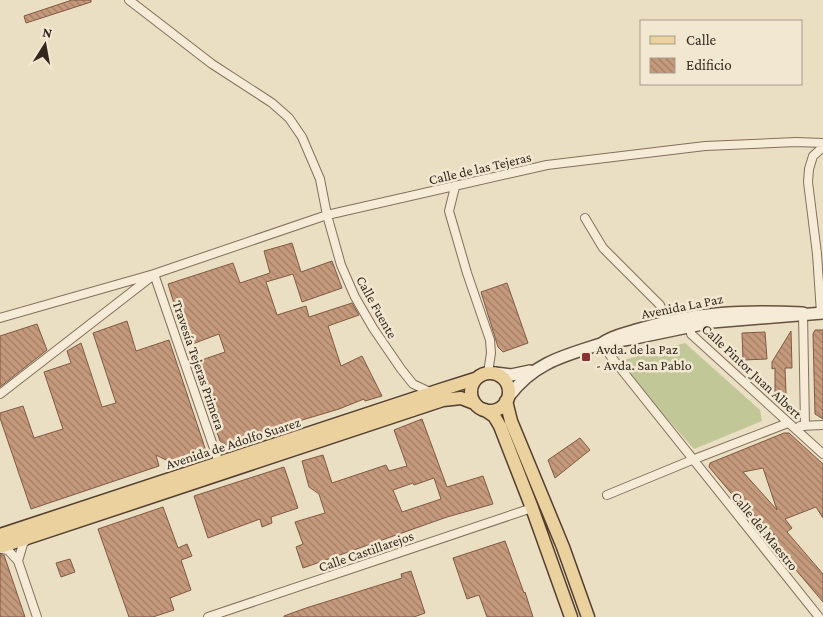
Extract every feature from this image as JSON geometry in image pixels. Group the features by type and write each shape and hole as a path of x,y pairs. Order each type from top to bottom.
{"main road":[{"name":"Avenida La Paz","path":"600,344 607,339 666,322 724,312 822,313"},
{"name":"Avenida La Paz","path":"508,399 520,382 537,369 559,357 600,344 695,324 802,313"},
{"name":"Avenida La Paz","path":"492,373 517,374 537,369"},
{"path":"571,617 532,508 498,422 479,406 471,391 475,380 483,374 492,373 500,376 508,385 511,421 556,529 588,617"},
{"name":"Avenida de Adolfo Suarez","path":"0,535 432,392 475,380"},
{"name":"Avenida de Adolfo Suarez","path":"0,548 443,400 461,398 479,406"},
{"path":"479,406 495,410 508,399"}],"street":[{"name":"Calle Fuente","path":"131,0 212,64 272,103 289,118 302,137 320,179 327,215 341,264 355,297 373,328 413,384 432,392"},
{"name":"Calle de las Tejeras","path":"0,318 154,274 327,215 547,165 705,146 796,142 823,145"},
{"path":"822,313 820,253 808,182 813,156 823,145"},
{"path":"455,187 449,211 467,273 490,340 492,373"},
{"path":"585,218 602,248 660,305 666,322"},
{"path":"0,394 154,274"},
{"name":"Travesía Tejeras Primera","path":"154,274 219,463"},
{"path":"802,313 805,426"},
{"name":"Calle Pintor Juan Albert","path":"695,324 691,329 691,334 823,454"},
{"name":"Calle del Maestro","path":"600,344 819,617"},
{"path":"606,495 692,460 790,425 823,425"},
{"name":"Calle Castillarejos","path":"208,617 532,508"},
{"path":"18,561 23,544 29,537"},
{"path":"0,548 8,550 18,561 37,617"}],"green space":[{"path":"685,343 760,410 762,421 694,449 617,362"}],"building":[{"path":"72,0 91,0 91,2 26,23 24,16"},
{"path":"292,243 301,272 332,261 342,288 302,302 293,274 266,282 277,315 306,306 309,317 352,303 359,315 328,326 341,366 362,356 382,396 365,401 364,399 339,409 226,445 220,441 193,363 225,352 219,334 187,346 168,284 233,263 240,283 270,273 264,251"},
{"path":"507,283 528,343 503,352 498,347 481,292"},
{"path":"127,321 136,351 169,340 206,451 172,463 156,455 159,466 31,509 0,418 0,413 23,406 34,438 63,429 44,372 71,363 67,351 81,343 102,407 116,403 93,333"},
{"path":"37,324 47,350 0,387 0,336"},
{"path":"815,330 823,330 823,419 815,414 813,334"},
{"path":"791,331 792,368 785,368 786,394 775,395 775,368 772,369 772,362"},
{"path":"765,332 767,359 743,360 742,333"},
{"path":"422,419 447,487 483,476 493,504 447,517 303,568 296,547 303,544 295,522 325,513 319,494 309,487 302,461 323,455 332,483 386,465 389,471 407,466 394,430","holes":["434,478 441,499 402,512 393,490"]},
{"path":"784,433 789,433 823,464 823,518 816,507 785,519 792,528 787,532 823,574 823,602 709,467 710,463","holes":["763,468 777,510 743,472"]},
{"path":"580,438 590,450 555,478 548,460"},
{"path":"284,467 298,508 271,517 272,523 262,527 260,519 208,538 194,496"},
{"path":"163,507 178,548 187,544 192,556 181,560 191,590 170,598 174,610 153,617 129,617 98,529"},
{"path":"505,541 533,617 487,617 479,595 467,599 453,558"},
{"path":"0,555 4,555 25,617 0,617"},
{"path":"70,559 75,572 61,577 56,563"},
{"path":"411,571 425,613 414,617 284,617 306,608 402,578 401,574"}],"place":[{"name":"Avda. de la Paz - Avda. San Pablo","path":"586,357"}]}
